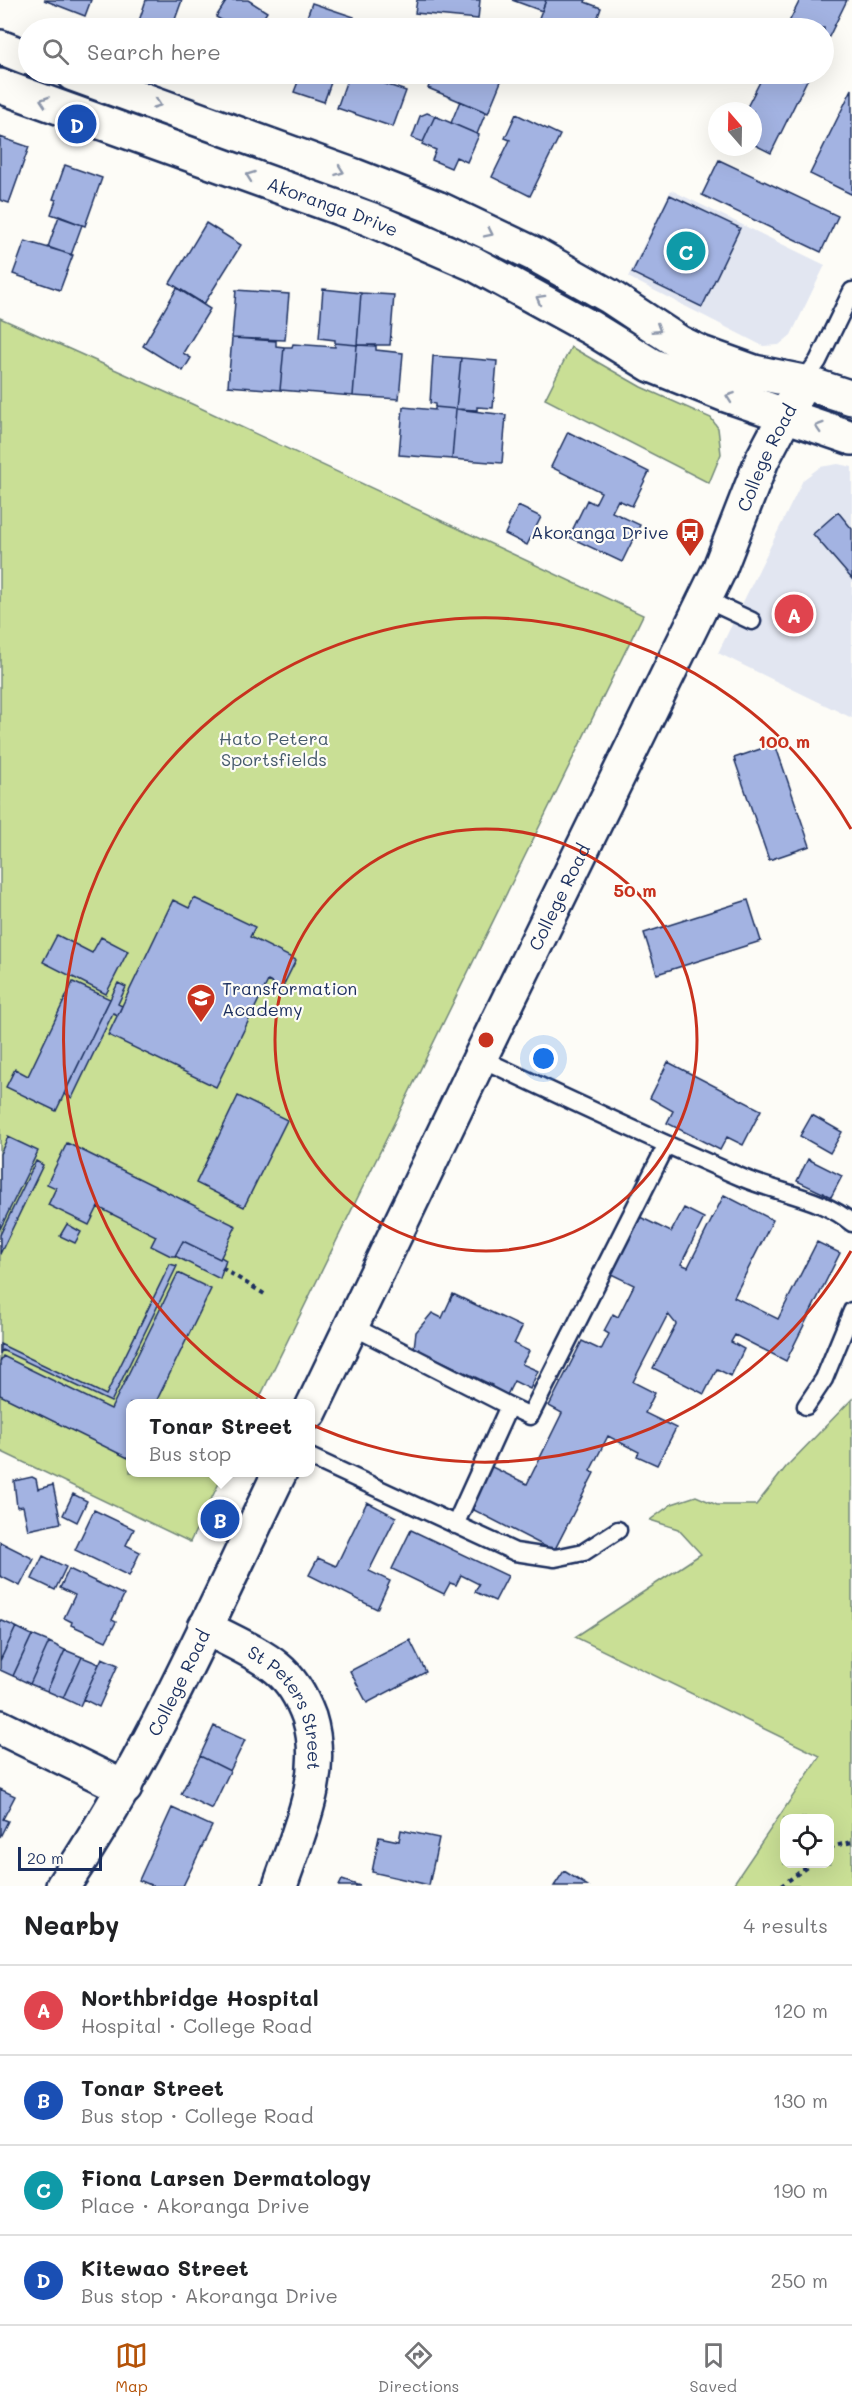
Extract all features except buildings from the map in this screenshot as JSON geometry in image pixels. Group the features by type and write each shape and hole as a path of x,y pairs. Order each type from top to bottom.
{"main road":[{"path":"0,47 18,54"},
{"name":"Akoranga Drive","path":"101,84 436,208 545,260 609,296 680,343 702,353 754,372 803,382 852,399"},
{"name":"Akoranga Drive","path":"0,86 370,219 474,264 651,365 785,417 852,438"},
{"name":"College Road","path":"315,1402 719,570 762,460 803,382"},
{"name":"College Road","path":"63,1886 91,1845 124,1788 278,1477"},
{"name":"St Peters Street","path":"205,1627 276,1668 294,1685 305,1705 312,1726 316,1744 312,1788 280,1886"},
{"path":"0,1727 124,1788"}],"lane":[{"path":"803,382 818,361 852,291"},
{"path":"705,599 752,621"},
{"path":"480,1058 666,1146 766,1188 817,1204 843,1215 852,1223"},
{"path":"352,1326 530,1416 666,1146"},
{"path":"806,1406 824,1379 852,1311"},
{"path":"455,1525 509,1406"},
{"path":"315,1459 515,1552 555,1558 584,1552 618,1530"}],"path":[{"path":"222,1268 266,1295"},
{"path":"834,1846 852,1842"},
{"path":"781,1886 804,1868"}],"shaded area":[{"path":"671,190 825,265 791,335 779,345 763,346 628,277"},
{"path":"838,464 852,467 852,718 718,653 803,480 820,467"}],"green space":[{"name":"Hato Petera Sportsfields","path":"0,318 192,404 643,615 259,1399 126,1399 126,1477 222,1477 190,1542 0,1451"},
{"path":"571,347 641,387 711,418 718,428 721,454 709,483 545,399"},
{"path":"852,1399 852,1886 732,1886 780,1815 780,1868 834,1868 834,1814 781,1814 820,1756 575,1637 701,1554 678,1529 650,1520 672,1504 696,1496 717,1505 756,1505 786,1467"}],"place":[{"name":"Kitewao Street","path":"77,124"},
{"name":"Fiona Larsen Dermatology","path":"686,251"},
{"name":"Akoranga Drive","path":"690,558"},
{"name":"Northbridge Hospital","path":"794,614"},
{"name":"Transformation Academy","path":"201,1024"},
{"name":"Tonar Street","path":"220,1519"}]}
